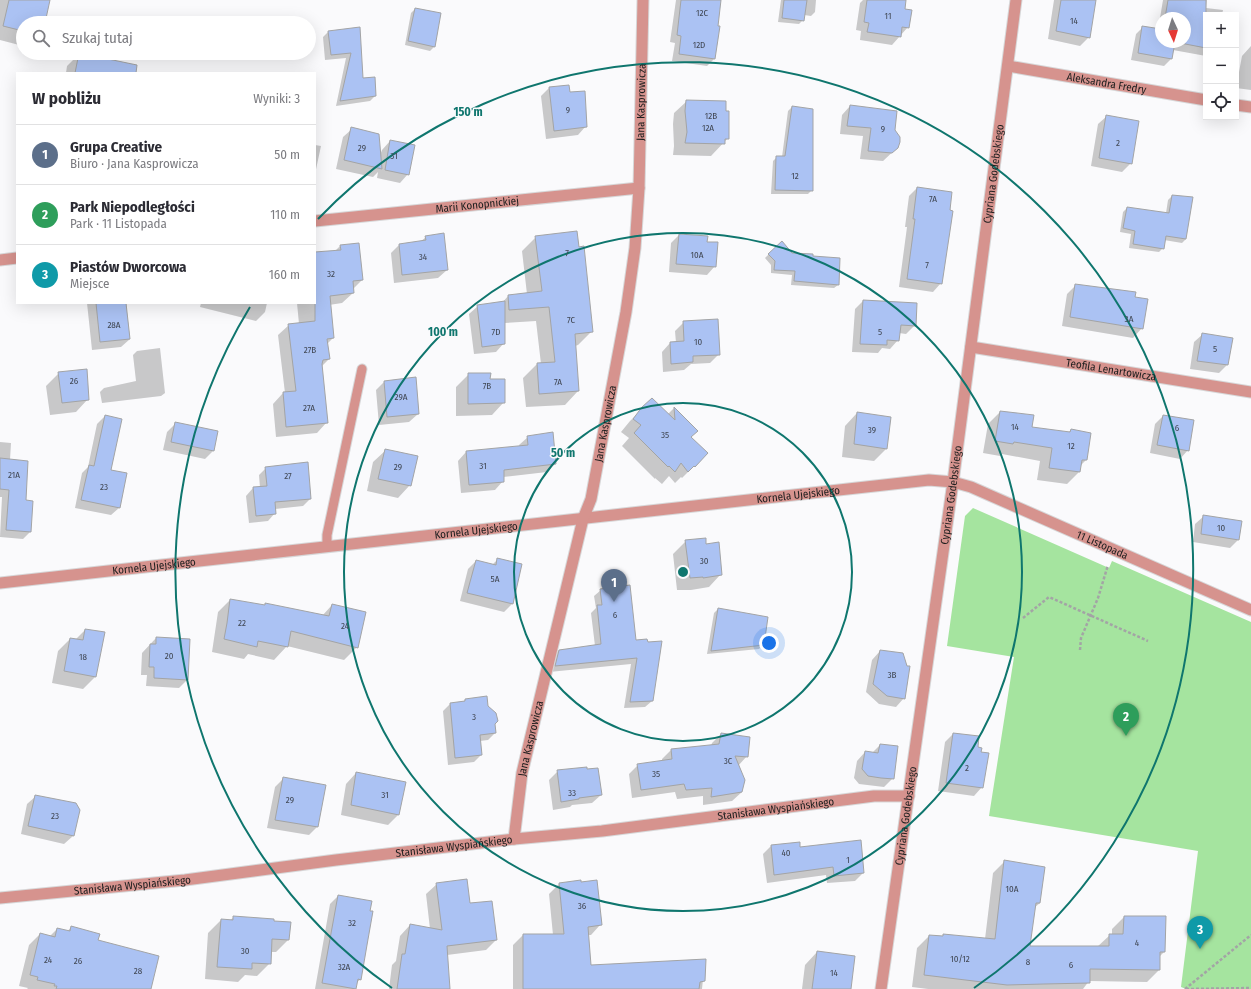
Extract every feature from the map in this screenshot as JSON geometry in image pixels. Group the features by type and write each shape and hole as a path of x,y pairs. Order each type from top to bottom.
{"street":[{"name":"Jana Kasprowicza","path":"514,839 522,773 583,519 591,498 626,312 635,248 639,188 643,0"},
{"name":"Cypriana Godebskiego","path":"881,989 953,482 1016,0"},
{"name":"Aleksandra Fredry","path":"1008,66 1203,99"},
{"path":"1239,105 1251,107"},
{"name":"Marii Konopnickiej","path":"316,221 639,188"},
{"path":"0,260 16,258"},
{"name":"Teofila Lenartowicza","path":"971,347 1251,392"},
{"name":"Kornela Ujejskiego","path":"0,583 583,519 782,495 929,480 953,482"},
{"name":"11 Listopada","path":"953,482 971,487 1251,610"},
{"name":"Stanisława Wyspiańskiego","path":"0,898 185,880 514,839 602,831 866,797 909,796"}],"lane":[{"path":"327,547 327,535 362,369"}],"path":[{"path":"1080,650 1081,638 1098,598 1108,564"},
{"path":"1023,618 1049,597 1148,641"},
{"path":"1185,989 1251,935"},
{"path":"1185,989 1251,988"}],"green space":[{"path":"973,508 1109,568 1112,561 1251,622 1251,989 1186,989 1181,987 1198,851 989,816 1014,657 947,646 965,516"}],"building":[{"path":"9,0 50,0 47,16 16,16 16,29 3,26"},
{"path":"681,0 721,0 718,26 720,26 715,59 679,54 681,36 677,35"},
{"path":"784,0 807,0 804,21 782,18"},
{"path":"867,0 906,0 905,9 912,10 909,28 902,27 901,37 867,32 869,23 864,22"},
{"path":"1061,0 1096,0 1090,38 1056,31"},
{"path":"1168,0 1206,0 1206,12 1203,12 1203,47 1191,45 1191,12 1166,12"},
{"path":"415,8 441,13 435,47 408,41"},
{"path":"1142,26 1155,28 1155,48 1174,48 1172,59 1138,53"},
{"path":"360,27 363,78 375,77 376,96 340,101 351,53 331,55 328,31"},
{"path":"78,60 113,60 137,65 136,72 75,72"},
{"path":"569,85 570,92 585,91 587,127 554,131 549,87"},
{"path":"686,100 726,101 726,111 729,111 729,139 725,139 725,144 685,143 687,132 685,111"},
{"path":"850,105 897,111 895,130 900,137 898,148 892,153 868,151 871,128 847,126"},
{"path":"792,106 813,109 813,191 775,190 776,156 785,156"},
{"path":"1106,115 1139,121 1132,164 1099,158"},
{"path":"351,127 379,134 382,169 344,160"},
{"path":"390,140 415,145 409,175 385,170"},
{"path":"917,187 952,192 950,210 953,211 942,284 907,279 915,219 913,219"},
{"path":"1172,195 1193,197 1186,239 1166,236 1164,249 1133,244 1135,231 1123,228 1127,207 1169,213"},
{"path":"577,231 579,247 584,246 593,332 575,334 579,391 539,394 537,363 555,362 549,307 509,310 508,295 542,291 535,236"},
{"path":"444,233 448,270 402,275 399,244 426,240 425,236"},
{"path":"679,234 708,236 707,242 718,242 716,267 676,264"},
{"path":"782,241 792,253 840,258 839,285 794,281 795,271 774,270 775,261 768,254"},
{"path":"359,243 363,280 353,281 354,293 330,296 334,338 327,339 330,359 323,360 322,364 328,423 286,427 283,392 296,391 288,324 315,321 316,252 341,250 340,245"},
{"path":"1075,284 1136,292 1135,297 1148,299 1143,329 1070,317"},
{"path":"863,300 917,303 916,326 901,325 899,341 887,340 887,345 860,344"},
{"path":"505,301 505,344 482,347 477,305"},
{"path":"96,304 126,304 130,339 100,342"},
{"path":"718,319 720,355 693,356 693,362 671,364 670,342 684,341 683,321"},
{"path":"1202,333 1233,338 1228,365 1197,361"},
{"path":"87,369 89,400 62,403 58,372"},
{"path":"468,373 491,373 490,379 505,379 505,403 468,404"},
{"path":"416,377 419,414 387,417 384,381"},
{"path":"652,398 675,420 674,407 698,431 691,437 708,453 688,472 681,463 675,472 669,466 668,467 634,433 641,425 633,419 642,407"},
{"path":"1000,411 1034,415 1032,427 1070,432 1071,429 1091,433 1087,460 1082,460 1080,472 1049,468 1052,448 1014,442 1013,444 995,441"},
{"path":"857,412 891,417 887,449 854,444"},
{"path":"105,415 122,419 111,470 127,473 120,508 81,500 89,465 94,466"},
{"path":"1163,415 1194,420 1189,451 1157,445"},
{"path":"175,422 218,431 214,451 171,442"},
{"path":"553,432 556,464 504,470 504,482 469,485 466,451 528,445 527,436"},
{"path":"385,449 418,456 411,486 378,479"},
{"path":"0,458 28,461 26,500 33,501 31,532 6,530 9,490 0,489"},
{"path":"308,462 311,499 275,502 276,514 256,516 253,487 267,486 265,467"},
{"path":"1203,515 1242,521 1239,540 1201,534"},
{"path":"706,538 706,544 719,542 722,575 703,578 690,578 685,540"},
{"path":"497,558 522,564 513,604 467,593 476,560 496,565"},
{"path":"630,585 636,640 647,639 648,642 662,641 653,701 630,702 637,658 555,666 559,650 601,644 597,605 602,605 600,589"},
{"path":"230,599 265,605 265,603 329,616 332,604 366,612 358,648 291,631 288,647 258,641 257,647 224,639"},
{"path":"718,608 768,617 764,645 711,651"},
{"path":"85,629 105,632 96,677 64,671 70,638 83,640"},
{"path":"156,637 190,639 188,680 154,678 154,667 149,667 150,644 156,644"},
{"path":"880,650 903,653 907,666 910,666 905,699 887,696 873,684"},
{"path":"487,696 488,706 496,713 498,721 495,724 496,733 480,735 482,755 455,758 450,703"},
{"path":"721,733 750,737 748,757 735,756 745,780 742,792 711,797 712,788 686,790 684,784 641,790 637,764 672,759 671,749 719,744"},
{"path":"953,733 979,736 978,747 982,748 981,752 989,753 983,788 946,783"},
{"path":"880,744 898,746 894,779 868,776 862,769 865,751 878,753"},
{"path":"587,767 587,769 598,768 602,795 561,802 557,770"},
{"path":"356,772 406,782 399,815 351,805"},
{"path":"283,777 326,785 318,827 275,820"},
{"path":"35,795 76,803 80,810 74,836 28,826"},
{"path":"861,840 864,873 834,876 833,867 774,875 771,845 800,842 800,847"},
{"path":"1004,860 1045,867 1040,903 1036,903 1030,946 1109,946 1109,934 1123,934 1124,916 1166,916 1165,952 1160,952 1160,970 1090,969 1090,983 1007,985 924,975 929,935 943,936 943,934 995,939"},
{"path":"467,879 470,903 492,901 497,940 447,946 450,989 397,989 402,954 405,954 410,924 442,930 436,883"},
{"path":"581,880 581,882 597,880 602,925 588,927 591,965 706,959 705,981 700,982 699,989 523,989 523,934 564,934 559,883"},
{"path":"338,895 372,901 370,911 373,911 361,980 358,979 356,989 322,983"},
{"path":"233,916 274,919 274,921 291,922 289,940 272,939 271,964 252,963 252,969 217,967 221,919 233,920"},
{"path":"71,926 100,934 98,940 159,956 151,989 56,989 57,986 54,986 55,984 37,980 38,977 30,975 40,933 55,937 57,928 70,931"},
{"path":"817,951 855,956 851,989 812,989"}],"place":[{"name":"Grupa Creative","path":"614,602"},
{"name":"Park Niepodległości","path":"1126,736"},
{"name":"Piastów Dworcowa","path":"1200,949"}]}
